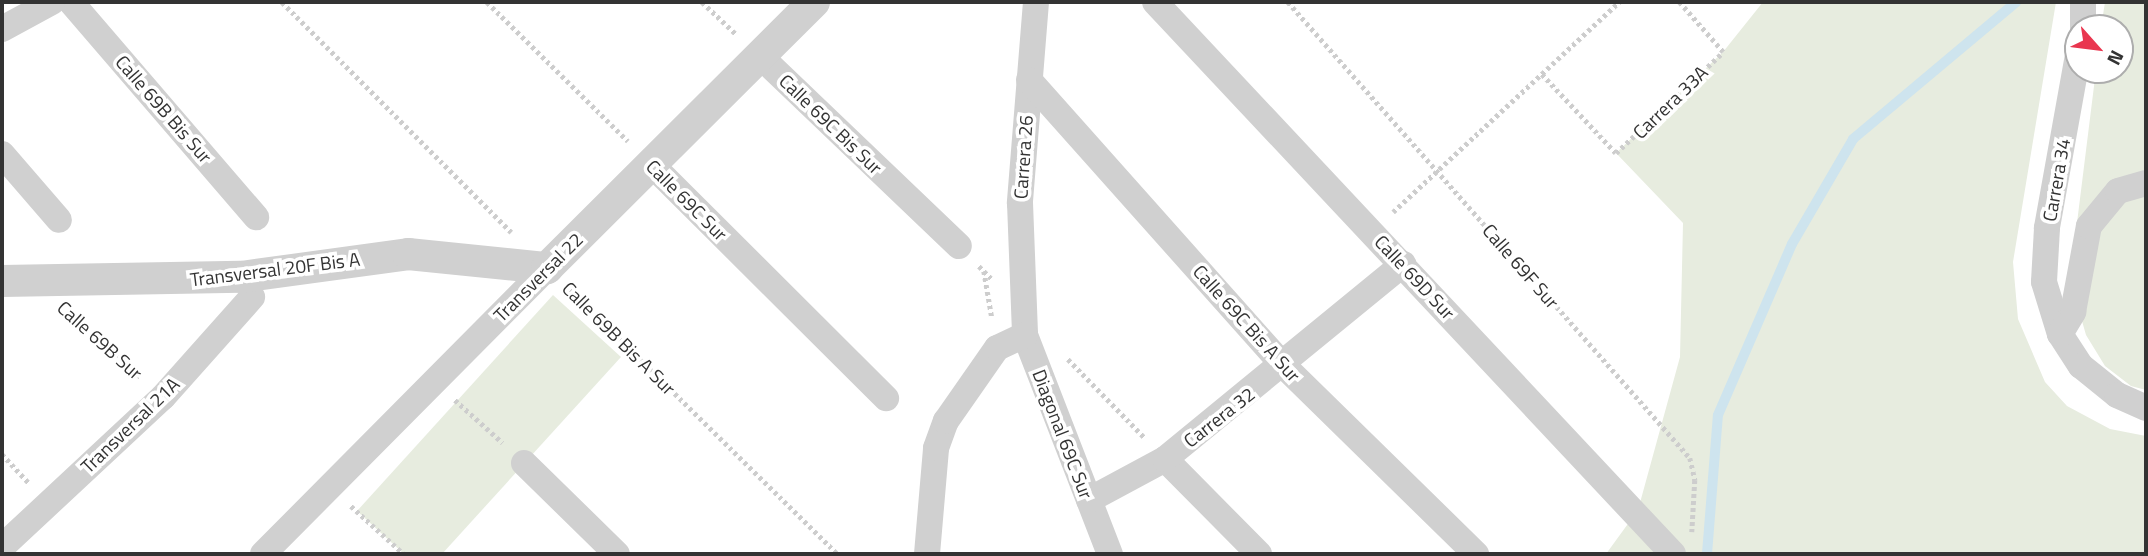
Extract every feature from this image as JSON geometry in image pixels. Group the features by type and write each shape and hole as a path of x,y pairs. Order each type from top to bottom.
{"street":[{"path":"2,29 52,2"},
{"name":"Calle 69B Bis Sur","path":"71,2 256,217"},
{"name":"Transversal 22","path":"263,554 814,2"},
{"name":"Carrera 26","path":"1025,324 1020,203 1036,2"},
{"name":"Calle 69D Sur","path":"1155,2 1372,232 1682,548"},
{"name":"Calle 69C Bis Sur","path":"760,56 959,246"},
{"name":"Calle 69C Bis A Sur","path":"1029,80 1284,366 1476,554"},
{"name":"Carrera 34","path":"2073,84 2044,256 2049,305 2060,334 2098,382 2146,408"},
{"path":"2,154 59,220"},
{"name":"Calle 69C Sur","path":"651,164 886,398"},
{"path":"2060,334 2073,312 2089,226 2118,191 2146,183"},
{"name":"Transversal 20F Bis A","path":"2,281 241,277 408,254 547,268"},
{"name":"Carrera 32","path":"1088,500 1165,459 1284,366 1403,264"},
{"name":"Transversal 21A","path":"2,547 163,397 252,297"},
{"path":"927,554 936,447 956,403 997,348 1025,324"},
{"name":"Diagonal 69C Sur","path":"1025,324 1110,554"},
{"path":"1165,459 1259,554"},
{"path":"524,463 617,554"}],"path":[{"name":"Calle 69B Bis A Sur","path":"282,2 838,554"},
{"name":"Calle 69C Sur","path":"487,2 651,164"},
{"path":"702,2 760,56"},
{"name":"Calle 69F Sur","path":"1288,2 1690,458 1695,480 1682,548"},
{"path":"1372,232 1619,2"},
{"name":"Carrera 33A","path":"1542,74 1616,153 1723,51 1679,2"},
{"path":"984,270 997,348"},
{"name":"Calle 69B Sur","path":"37,282 163,397"},
{"path":"435,381 524,463"},
{"path":"2,454 49,504"},
{"path":"330,487 404,554"}],"shaded area":[{"path":"1763,2 2056,2 2013,262 2018,319 2045,382 2067,406 2110,429 2146,436 2146,554 1606,554 1638,510 1680,357 1683,223 1616,153 1723,52"},
{"path":"2105,2 2146,2 2146,390 2131,386 2105,366 2086,335 2070,279 2094,84 2134,84 2134,14 2103,14"},
{"path":"553,295 621,357 442,554 404,554 357,511"}],"waterway":[{"path":"1707,554 1718,415 1792,244 1853,139 2016,2"}]}
